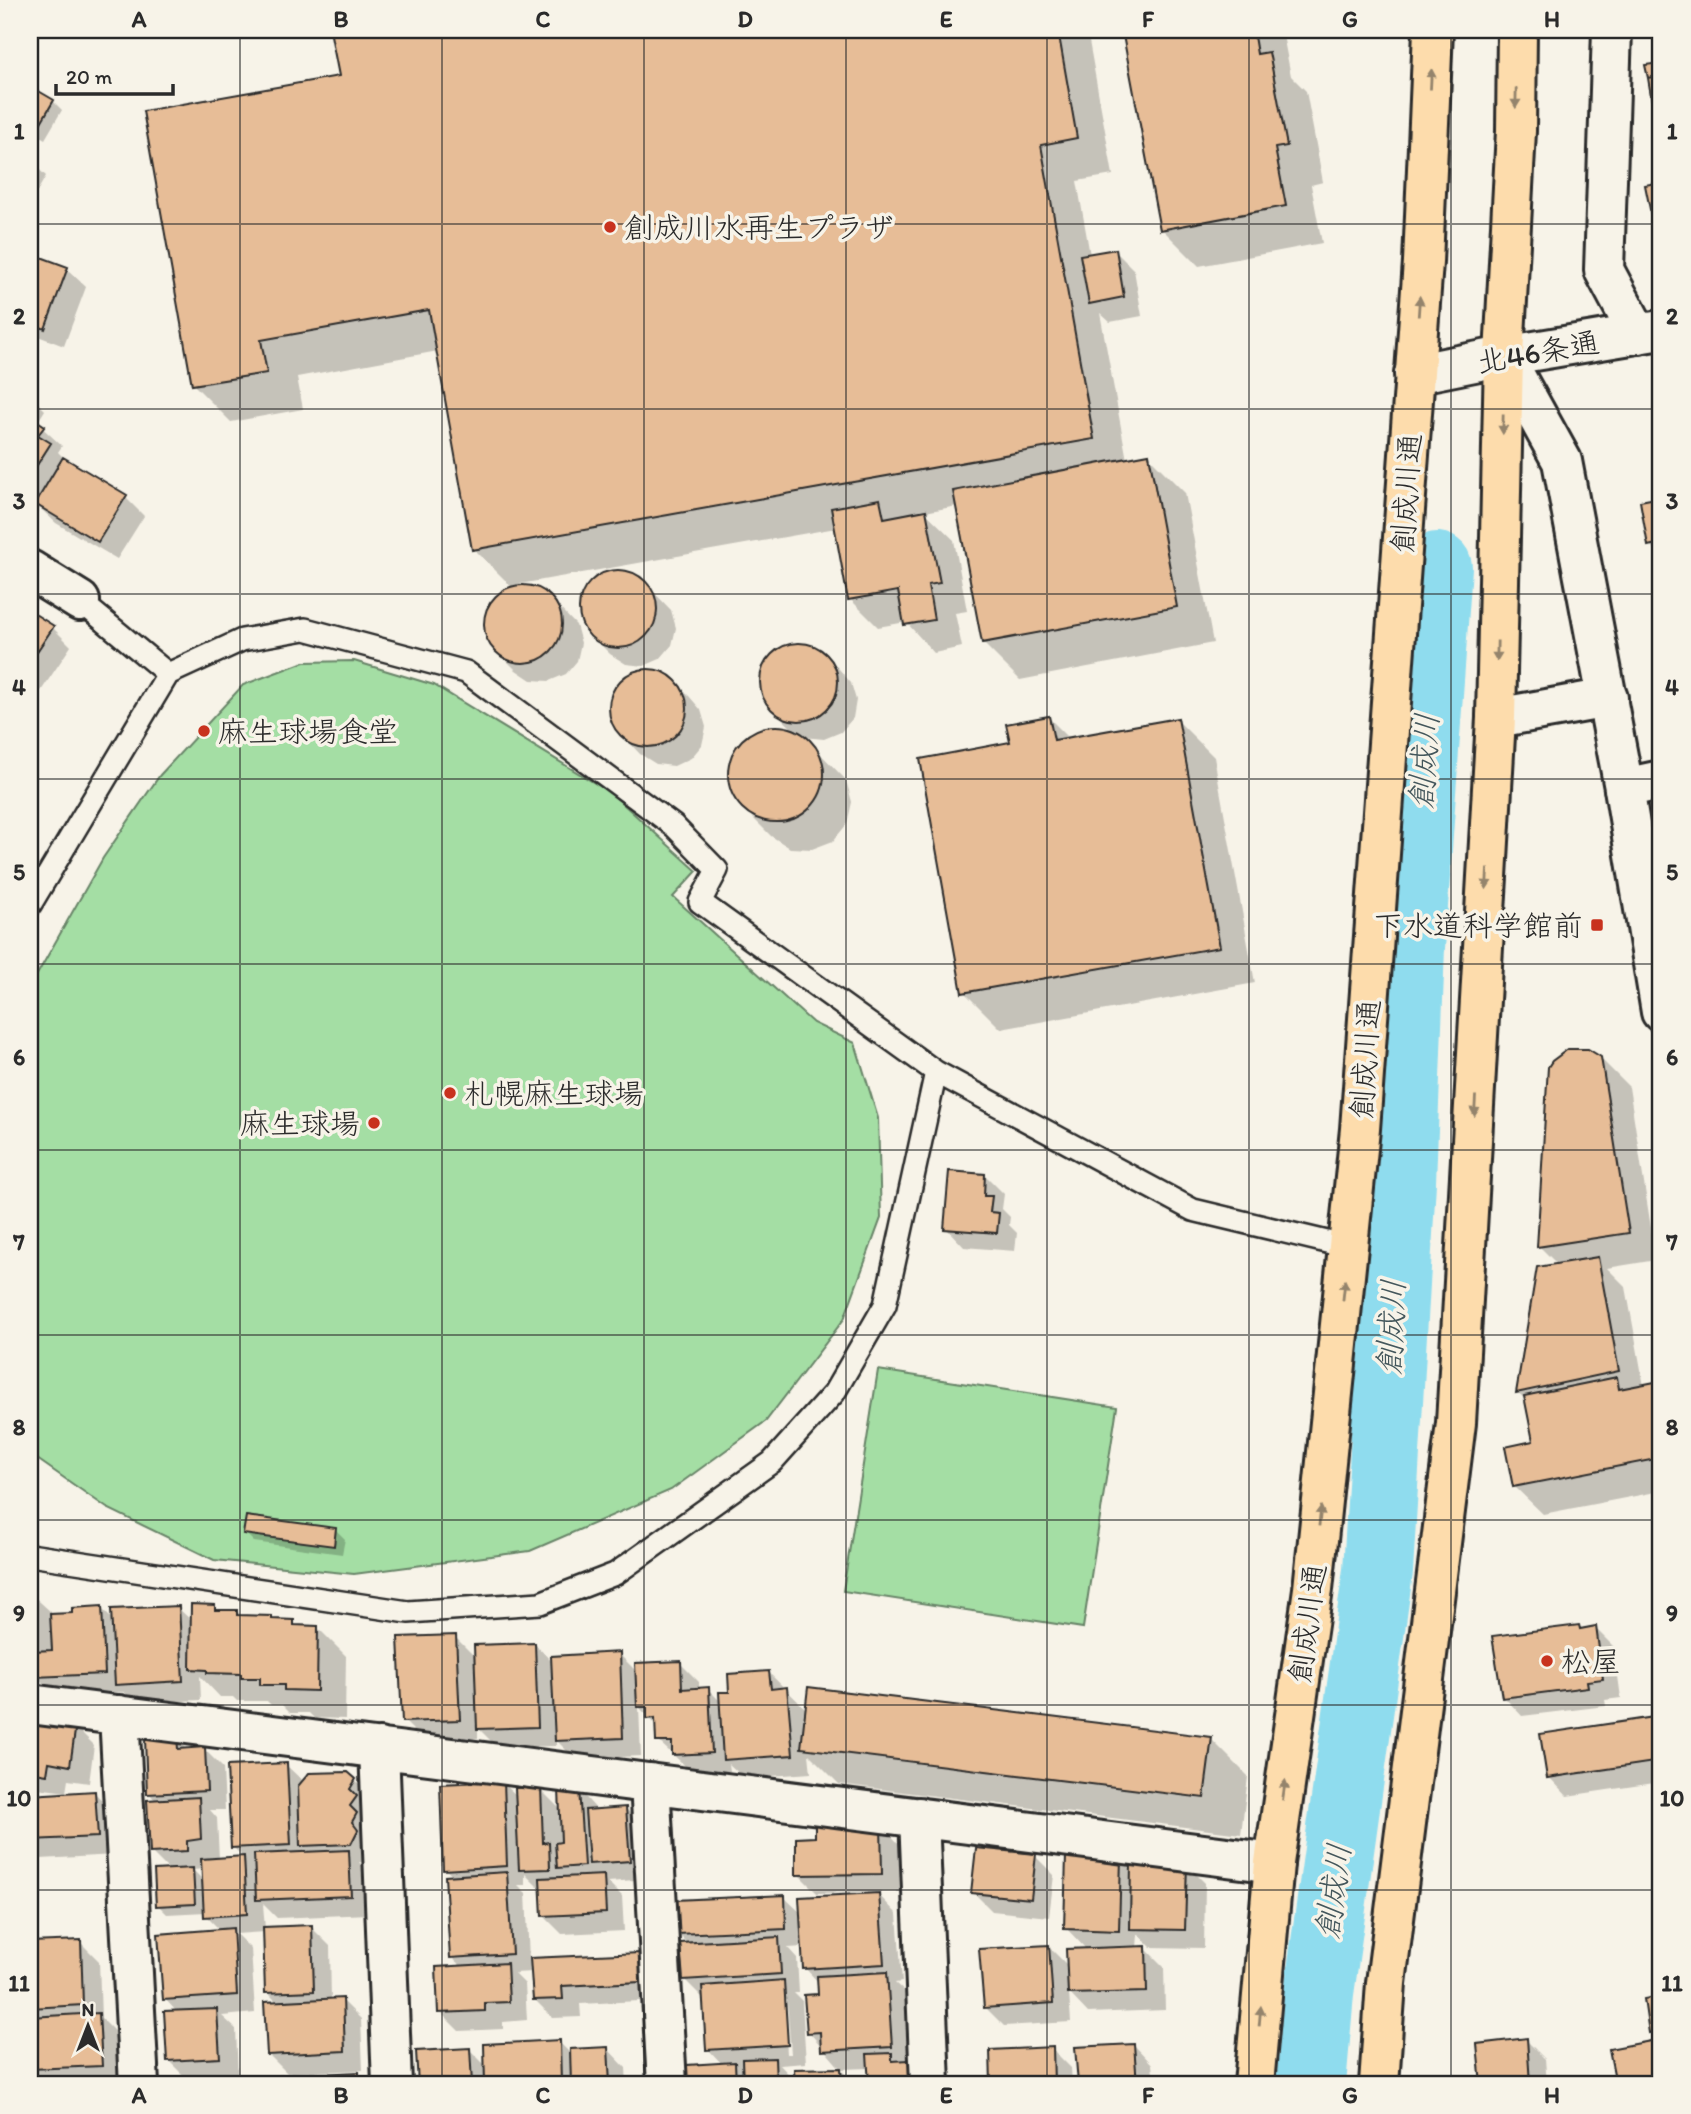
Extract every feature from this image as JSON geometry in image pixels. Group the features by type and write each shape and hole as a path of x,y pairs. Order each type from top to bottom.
{"highway":[{"name":"創成川通","path":"1254,2084 1273,1863 1313,1589 1361,1115 1423,262 1433,30"},
{"path":"1379,2084 1388,1969 1456,1423 1496,718 1504,356 1516,131 1517,30"}],"street":[{"path":"1612,30 1604,270 1650,332"},
{"name":"北46条通","path":"1414,374 1650,332"},
{"path":"1504,356 1562,461 1608,698 1661,1012"},
{"path":"30,570 80,601"},
{"path":"1496,718 1608,698"},
{"path":"1624,788 1661,780"},
{"path":"30,1704 1273,1863"},
{"path":"119,1715 139,2084"},
{"path":"379,1748 392,2084"},
{"path":"650,1783 667,2084"},
{"path":"919,1817 930,2084"}],"lane":[{"path":"80,601 168,674"},
{"path":"30,905 168,674 242,640 305,629 466,672 674,826 717,870 700,902 936,1072 1192,1210 1348,1247"},
{"path":"30,1555 408,1612 540,1603 615,1574 772,1462 834,1393 885,1305 936,1072"}],"green space":[{"name":"札幌麻生球場","path":"354,661 434,685 611,793 697,871 673,897 813,1023 855,1043 878,1118 881,1218 844,1319 766,1421 671,1490 530,1551 354,1574 214,1560 107,1508 30,1454 30,1069 34,1061 30,1057 30,987 103,858 160,775 243,685 304,662"},
{"path":"878,1370 1117,1407 1083,1628 843,1591"}],"building":[{"name":"創成川水再生プラザ","path":"330,30 1058,30 1077,138 1041,145 1094,439 472,550 429,310 261,340 267,373 192,385 143,111 339,76"},
{"path":"1122,30 1253,30 1257,54 1269,52 1287,146 1275,148 1286,206 1160,230"},
{"path":"1661,63 1661,75 1648,78 1645,65"},
{"path":"1661,75 1661,155 1648,78"},
{"path":"30,86 54,100 36,131 30,128"},
{"path":"1661,182 1661,263 1645,185"},
{"path":"1116,249 1124,297 1089,304 1080,255"},
{"path":"30,253 68,267 45,329 30,323"},
{"path":"30,416 45,426 38,435 51,443 30,476"},
{"path":"1149,454 1177,607 982,643 953,491"},
{"path":"63,457 127,495 98,542 35,504"},
{"path":"1661,497 1661,543 1648,546 1640,501"},
{"path":"880,499 884,518 926,510 940,583 928,585 934,620 904,625 898,591 848,600 831,508"},
{"path":"618,570 633,573 650,587 657,609 654,624 640,641 618,648 603,645 586,631 579,609 582,594 596,577"},
{"path":"523,585 538,588 551,596 559,609 562,624 559,639 551,652 538,660 523,663 508,660 495,652 487,639 484,624 487,609 495,596 508,588"},
{"path":"30,611 54,626 30,662"},
{"path":"799,643 814,646 831,660 838,682 835,697 821,714 799,721 784,718 767,704 760,682 763,667 777,650"},
{"path":"648,669 663,672 680,686 687,708 684,723 670,740 648,747 633,744 616,730 609,708 612,693 626,676"},
{"path":"1049,716 1054,740 1178,718 1220,947 962,993 920,759 1010,742 1006,724"},
{"path":"776,726 794,730 810,740 820,756 824,774 820,792 810,808 794,818 776,822 758,818 742,808 732,792 728,774 732,756 742,740 758,730"},
{"path":"1568,1049 1588,1049 1601,1057 1629,1233 1537,1247 1548,1067"},
{"path":"949,1171 985,1174 984,1196 992,1196 990,1212 999,1213 997,1233 944,1229"},
{"path":"1598,1257 1619,1371 1516,1393 1537,1267"},
{"path":"1617,1377 1619,1389 1660,1381 1661,1458 1513,1487 1505,1447 1533,1441 1524,1396"},
{"path":"246,1516 336,1528 334,1546 243,1534"},
{"path":"30,1591 33,1591 34,1634 30,1634"},
{"path":"191,1604 215,1605 215,1610 237,1610 237,1615 294,1620 294,1625 318,1626 317,1691 284,1690 284,1685 260,1685 260,1678 241,1678 241,1674 207,1673 207,1670 190,1669"},
{"path":"102,1606 105,1674 34,1677 33,1651 52,1650 50,1614 72,1613 72,1608"},
{"path":"179,1606 183,1681 115,1685 111,1609"},
{"path":"1579,1625 1580,1629 1596,1626 1603,1679 1587,1681 1588,1687 1502,1698 1492,1636"},
{"path":"456,1635 460,1720 402,1722 398,1637"},
{"path":"535,1643 538,1727 477,1729 474,1645"},
{"path":"620,1652 623,1738 555,1741 551,1656"},
{"path":"681,1661 682,1689 709,1687 712,1753 672,1755 672,1742 656,1742 655,1718 647,1719 647,1707 637,1707 635,1663"},
{"path":"769,1671 771,1689 787,1687 793,1755 723,1760 719,1692 729,1692 728,1674"},
{"path":"808,1687 1212,1737 1204,1798 801,1748"},
{"path":"1661,1716 1661,1761 1547,1778 1540,1734"},
{"path":"30,1718 76,1724 70,1766 49,1762 47,1775 30,1772"},
{"path":"177,1737 178,1749 205,1747 207,1791 147,1794 145,1738"},
{"path":"287,1763 291,1845 231,1848 227,1766"},
{"path":"348,1772 356,1779 350,1789 357,1796 350,1806 357,1813 352,1822 358,1830 351,1844 300,1846 298,1786 309,1773"},
{"path":"504,1781 507,1866 443,1870 440,1784"},
{"path":"541,1787 543,1843 549,1842 550,1869 519,1870 515,1788"},
{"path":"579,1788 584,1866 557,1868 555,1843 561,1842 559,1789"},
{"path":"95,1791 98,1837 30,1840 30,1795"},
{"path":"199,1797 201,1839 187,1841 187,1851 150,1853 147,1800"},
{"path":"626,1807 630,1861 589,1864 585,1810"},
{"path":"881,1823 882,1874 796,1875 796,1838 815,1837 815,1824"},
{"path":"976,1848 1036,1854 1031,1899 971,1893"},
{"path":"349,1850 351,1896 256,1900 254,1854"},
{"path":"1066,1855 1121,1857 1119,1931 1064,1929"},
{"path":"244,1856 247,1914 204,1917 201,1859"},
{"path":"1131,1861 1187,1863 1185,1930 1130,1929"},
{"path":"193,1868 195,1904 156,1906 154,1870"},
{"path":"507,1872 512,1954 450,1958 445,1876"},
{"path":"604,1875 606,1913 542,1916 540,1878"},
{"path":"879,1893 884,1964 803,1969 799,1897"},
{"path":"785,1895 786,1929 677,1934 675,1900"},
{"path":"312,1925 314,1991 265,1993 263,1927"},
{"path":"233,1928 237,1995 163,2000 158,1934"},
{"path":"779,1937 781,1974 683,1980 680,1943"},
{"path":"81,1940 83,2005 30,2008 30,1942"},
{"path":"1049,1945 1053,2003 984,2008 979,1949"},
{"path":"1146,1946 1147,1992 1068,1994 1066,1949"},
{"path":"640,1953 641,1982 562,1986 563,1999 533,2000 530,1958"},
{"path":"507,1963 509,2002 485,2003 485,2011 438,2013 436,1967"},
{"path":"887,1972 892,2047 821,2051 820,2032 807,2033 804,1995 818,1994 817,1976"},
{"path":"784,1980 788,2045 706,2050 702,1986"},
{"path":"1661,1996 1661,2031 1649,2033 1644,1999"},
{"path":"343,1998 345,2051 267,2055 264,2002"},
{"path":"217,2009 220,2058 167,2061 164,2011"},
{"path":"99,2013 102,2066 30,2069 30,2017"},
{"path":"1527,2038 1530,2084 1481,2084 1477,2044"},
{"path":"1661,2039 1661,2077 1616,2084 1609,2049"},
{"path":"560,2040 561,2084 485,2084 484,2044"},
{"path":"1134,2044 1137,2084 1078,2084 1075,2047"},
{"path":"608,2047 610,2084 571,2084 570,2049"},
{"path":"1053,2047 1054,2084 991,2084 990,2050"},
{"path":"470,2048 472,2084 418,2084 416,2051"},
{"path":"892,2053 892,2061 909,2060 910,2084 869,2084 867,2054"},
{"path":"775,2058 776,2084 743,2084 742,2059"},
{"path":"735,2062 736,2084 687,2084 687,2065"},
{"path":"841,2068 842,2084 795,2084 794,2069"},
{"path":"359,2072 359,2084 279,2084 279,2076"},
{"path":"248,2075 249,2084 168,2084 168,2080"}],"waterway":[{"name":"創成川","path":"1311,2084 1319,1993 1378,1571 1401,1182 1410,947 1437,567"}],"place":[{"name":"創成川水再生プラザ","path":"610,227"},
{"name":"麻生球場食堂","path":"204,731"},
{"name":"下水道科学館前","path":"1597,925"},
{"name":"札幌麻生球場","path":"450,1093"},
{"name":"麻生球場","path":"374,1123"},
{"name":"松屋","path":"1547,1661"}]}
